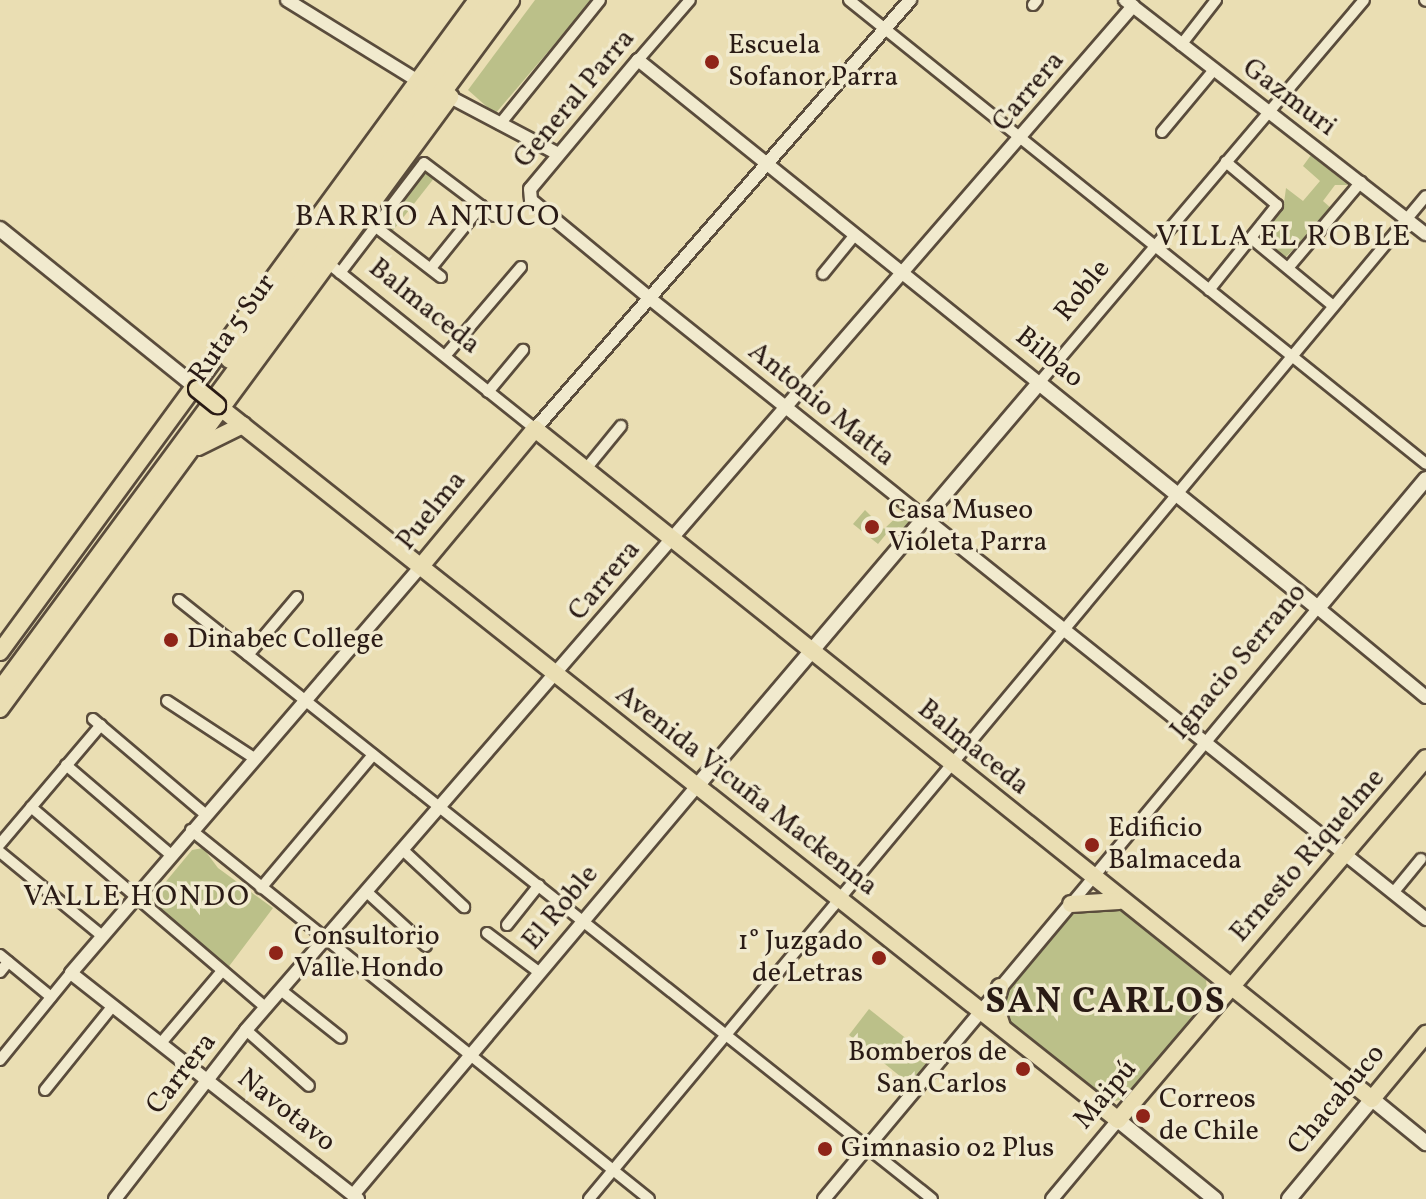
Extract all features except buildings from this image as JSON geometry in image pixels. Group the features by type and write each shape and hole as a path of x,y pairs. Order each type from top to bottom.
{"highway":[{"name":"Ruta 5 Sur","path":"0,671 492,0"},
{"name":"Ruta 5 Sur","path":"0,691 510,0"},
{"path":"450,97 521,0"}],"main road":[{"path":"0,652 477,0"},
{"path":"0,709 184,459 219,406 334,268 450,97"},
{"path":"0,229 196,388"},
{"path":"184,459 243,425 243,376"},
{"name":"Bilbao","path":"1039,383 1318,608"},
{"name":"Roble","path":"811,651 1039,383"},
{"name":"Avenida Vicuña Mackenna","path":"196,388 1215,1199"},
{"name":"Balmaceda","path":"535,429 1426,1143"},
{"name":"Puelma","path":"422,565 535,429"},
{"name":"Ignacio Serrano","path":"1318,608 1426,479"},
{"name":"El Roble","path":"697,786 811,651"},
{"name":"Ernesto Riquelme","path":"1230,987 1426,758"},
{"path":"1071,904 1097,897 1125,903"},
{"path":"1207,969 1209,1013"},
{"path":"1000,987 996,1010 1008,1034"},
{"name":"Maipú","path":"1118,1120 1230,987"},
{"name":"Chacabuco","path":"1289,1199 1426,1034"},
{"path":"1091,1100 1115,1104 1139,1096"}],"street":[{"path":"287,0 418,81"},
{"path":"500,124 600,0"},
{"name":"General Parra","path":"529,193 558,154 690,0"},
{"path":"849,0 1426,464"},
{"name":"Puelma","path":"535,429 653,301 910,0"},
{"path":"1181,45 1216,0"},
{"name":"Roble","path":"1039,383 1364,0"},
{"name":"Gazmuri","path":"1132,2 1267,114 1426,234"},
{"name":"Carrera","path":"115,1199 246,1030 443,810 673,539 1021,139 1132,2"},
{"name":"Bilbao","path":"638,60 1039,383"},
{"path":"1162,132 1213,71"},
{"path":"450,97 558,154"},
{"path":"1209,290 1277,205 1226,162"},
{"path":"334,268 376,227 424,163 494,216"},
{"path":"1288,268 1361,182"},
{"name":"Antonio Matta","path":"529,193 653,301 1425,917"},
{"path":"589,1199 723,1032 1426,196"},
{"path":"431,268 481,206"},
{"path":"376,227 441,277"},
{"path":"823,274 854,236"},
{"path":"1251,238 1332,305"},
{"path":"445,356 521,267"},
{"name":"Balmaceda","path":"334,268 535,429"},
{"name":"Balmaceda","path":"488,392 523,350"},
{"path":"585,470 621,426"},
{"name":"Puelma","path":"0,1060 170,854 422,565"},
{"path":"248,655 297,597"},
{"path":"179,600 586,920 932,1199"},
{"name":"Bilbao","path":"1318,608 1426,697"},
{"name":"Ignacio Serrano","path":"1071,904 1318,608"},
{"path":"167,701 254,758"},
{"path":"0,844 66,765 97,722 205,814"},
{"path":"261,888 373,755"},
{"path":"66,765 170,854"},
{"name":"El Roble","path":"354,1198 697,786"},
{"path":"31,807 266,1008"},
{"path":"191,830 649,1199"},
{"path":"0,852 101,935"},
{"path":"405,852 464,907"},
{"path":"1393,893 1421,859"},
{"path":"507,925 539,885"},
{"path":"369,894 426,946"},
{"path":"824,1199 1071,904"},
{"path":"487,933 540,973"},
{"path":"0,972 4,958 51,997"},
{"path":"161,1043 222,971"},
{"name":"Navotavo","path":"71,973 354,1198"},
{"path":"282,991 341,1038"},
{"path":"45,1090 112,1007"},
{"path":"246,1030 309,1086"},
{"name":"Maipú","path":"1052,1199 1118,1120"}],"green space":[{"path":"535,0 592,0 495,114 468,90"},
{"path":"1311,155 1348,185 1335,185 1323,201 1332,209 1284,259 1258,235 1284,203 1286,188 1303,201 1320,181 1303,166"},
{"path":"426,169 435,177 391,233 383,226"},
{"path":"905,509 916,518 901,541 887,533 878,544 853,524 865,510 884,529"},
{"path":"203,848 218,868 273,908 227,969 149,902 192,850"},
{"path":"1114,905 1206,980 1208,998 1127,1099 1108,1102 1005,1024 1001,1007 1008,990 1079,907"},
{"path":"869,1009 932,1059 911,1085 849,1035"}],"place":[{"name":"Escuela Sofanor Parra","path":"712,62"},
{"name":"Casa Museo Violeta Parra","path":"872,527"},
{"name":"Dinabec College","path":"171,640"},
{"name":"Edificio Balmaceda","path":"1092,845"},
{"name":"Consultorio Valle Hondo","path":"276,953"},
{"name":"1° Juzgado de Letras","path":"879,958"},
{"name":"Bomberos de San Carlos","path":"1023,1069"},
{"name":"Correos de Chile","path":"1143,1116"},
{"name":"Gimnasio o2 Plus","path":"825,1149"}],"district":[{"name":"BARRIO ANTUCO","path":"428,217"},
{"name":"VILLA EL ROBLE","path":"1284,237"},
{"name":"VALLE HONDO","path":"137,897"},
{"name":"SAN CARLOS","path":"1106,1004"}]}
